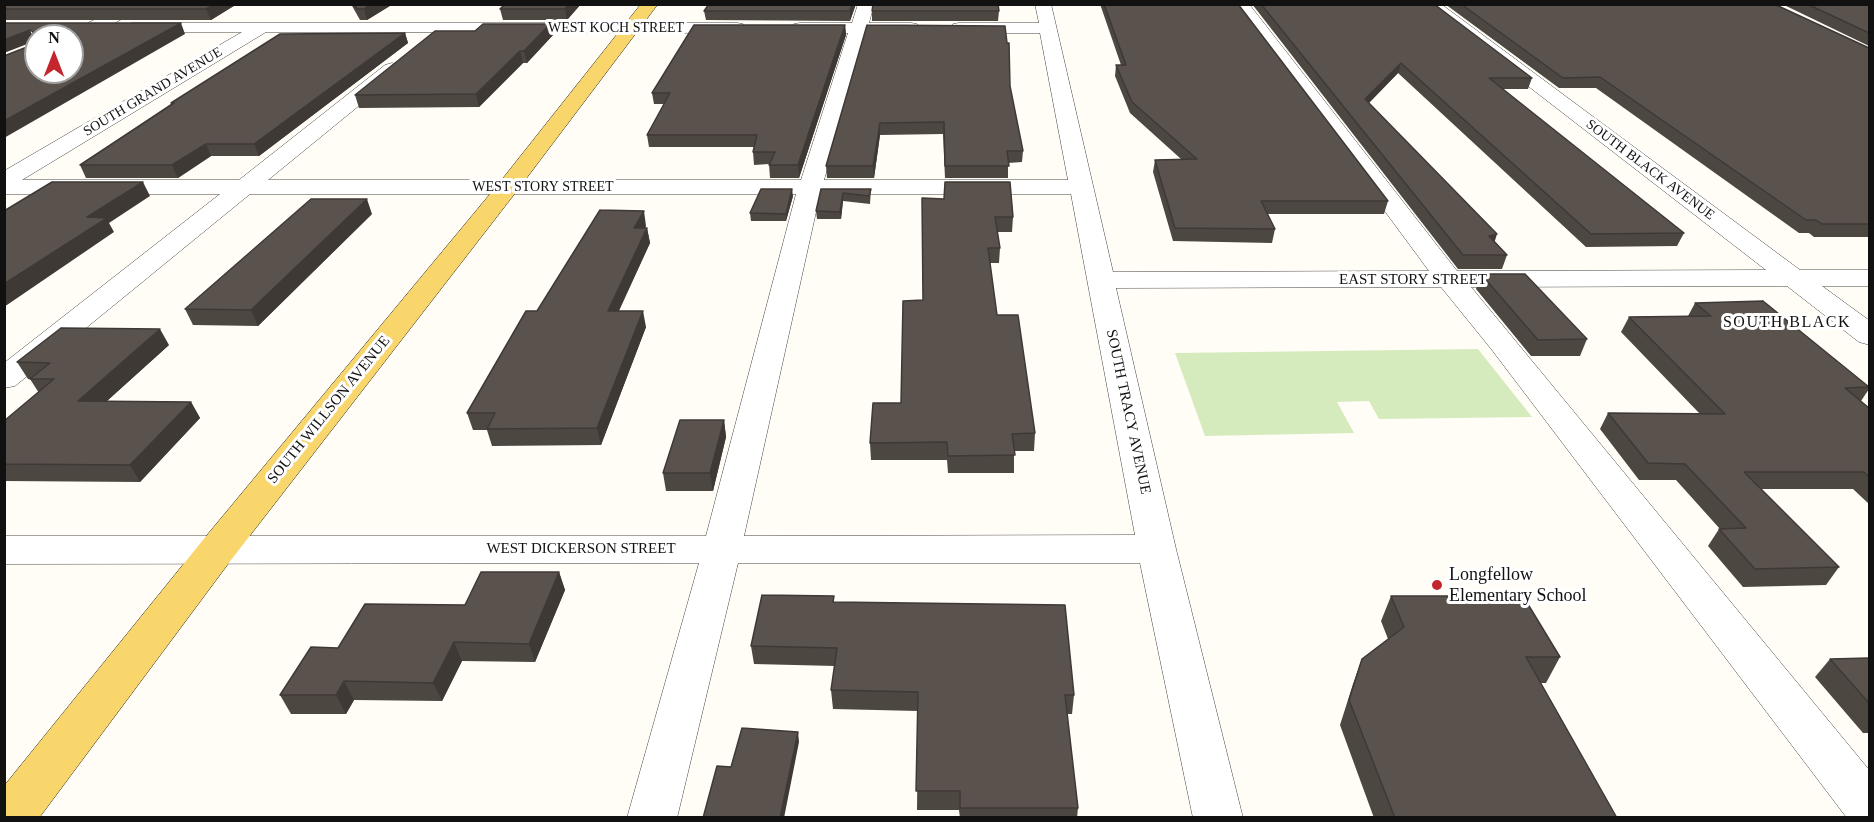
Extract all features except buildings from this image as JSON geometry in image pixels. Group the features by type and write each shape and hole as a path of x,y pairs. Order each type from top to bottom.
{"main road":[{"name":"SOUTH WILLSON AVENUE","path":"9,818 217,550 508,187 641,16"}],"street":[{"name":"WEST KOCH STREET","path":"141,4 83,29 443,27 641,16 758,28"},
{"path":"4,380 473,4"},
{"path":"1240,4 1450,280 1869,809"},
{"name":"SOUTH BLACK AVENUE","path":"1431,4 1869,336"},
{"name":"SOUTH GRAND AVENUE","path":"4,181 292,10"},
{"path":"780,28 863,16 937,28 1045,16"},
{"path":"652,818 722,549 810,187 863,16"},
{"name":"SOUTH TRACY AVENUE","path":"1045,16 1157,549 1218,818"},
{"name":"WEST STORY STREET","path":"4,187 1082,187"},
{"name":"EAST STORY STREET","path":"1100,280 1869,278"},
{"name":"WEST DICKERSON STREET","path":"4,550 1157,549"}],"green space":[{"path":"1478,349 1532,417 1379,419 1369,401 1337,402 1354,433 1205,436 1175,353"}],"place":[{"name":"Longfellow Elementary School","path":"1437,585"}],"district":[{"name":"SOUTH BLACK","path":"1787,323"}]}
